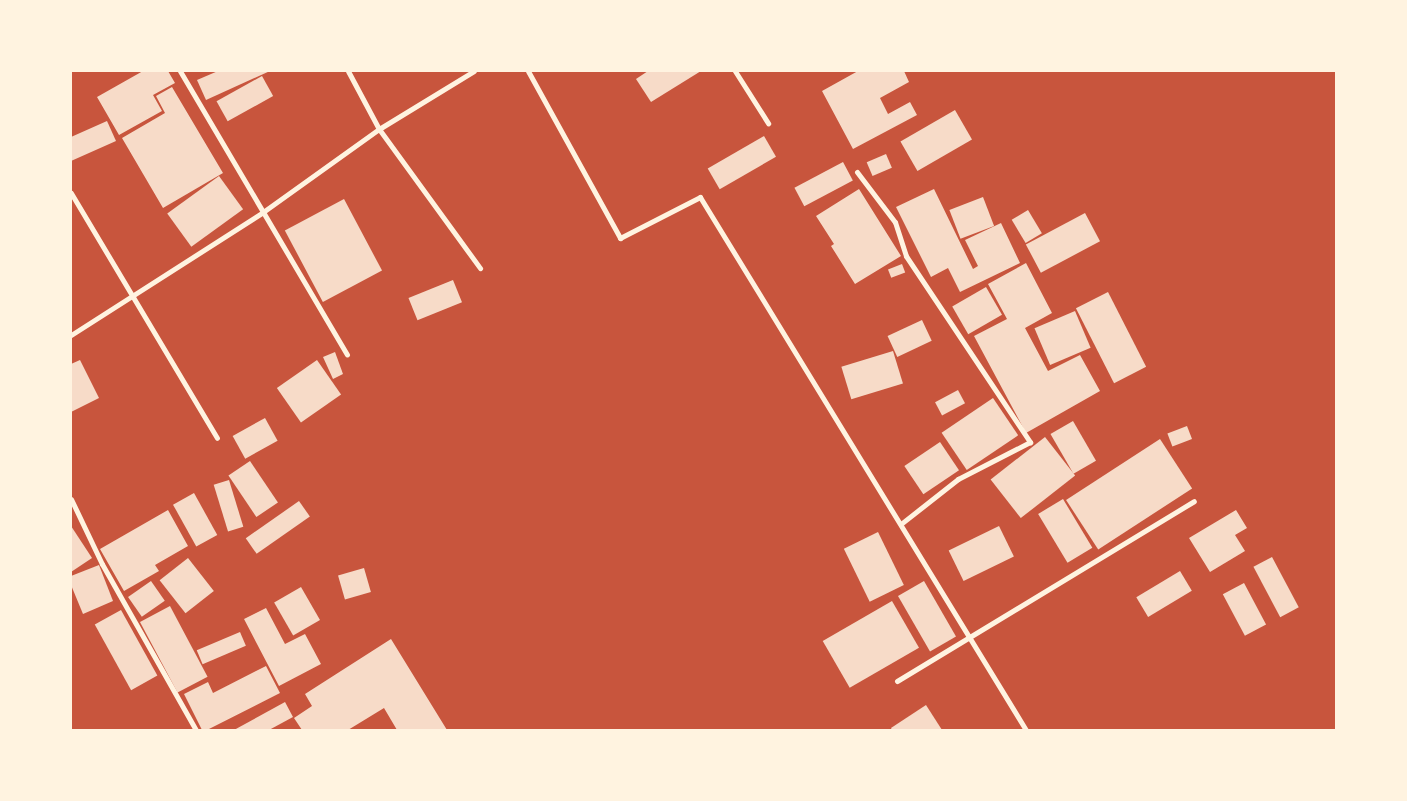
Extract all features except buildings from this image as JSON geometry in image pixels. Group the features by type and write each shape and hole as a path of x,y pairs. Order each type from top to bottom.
{"street":[{"path":"180,71 347,355"},
{"path":"348,71 379,129 480,268"},
{"path":"71,335 263,212 379,129 474,71"},
{"path":"528,71 620,238 700,197 902,523 1026,730"},
{"path":"735,71 768,123"},
{"path":"857,172 895,222 906,256 1030,442 958,479 902,523"},
{"path":"71,193 217,438"},
{"path":"71,499 119,596 196,730"},
{"path":"897,681 1194,501"}]}
